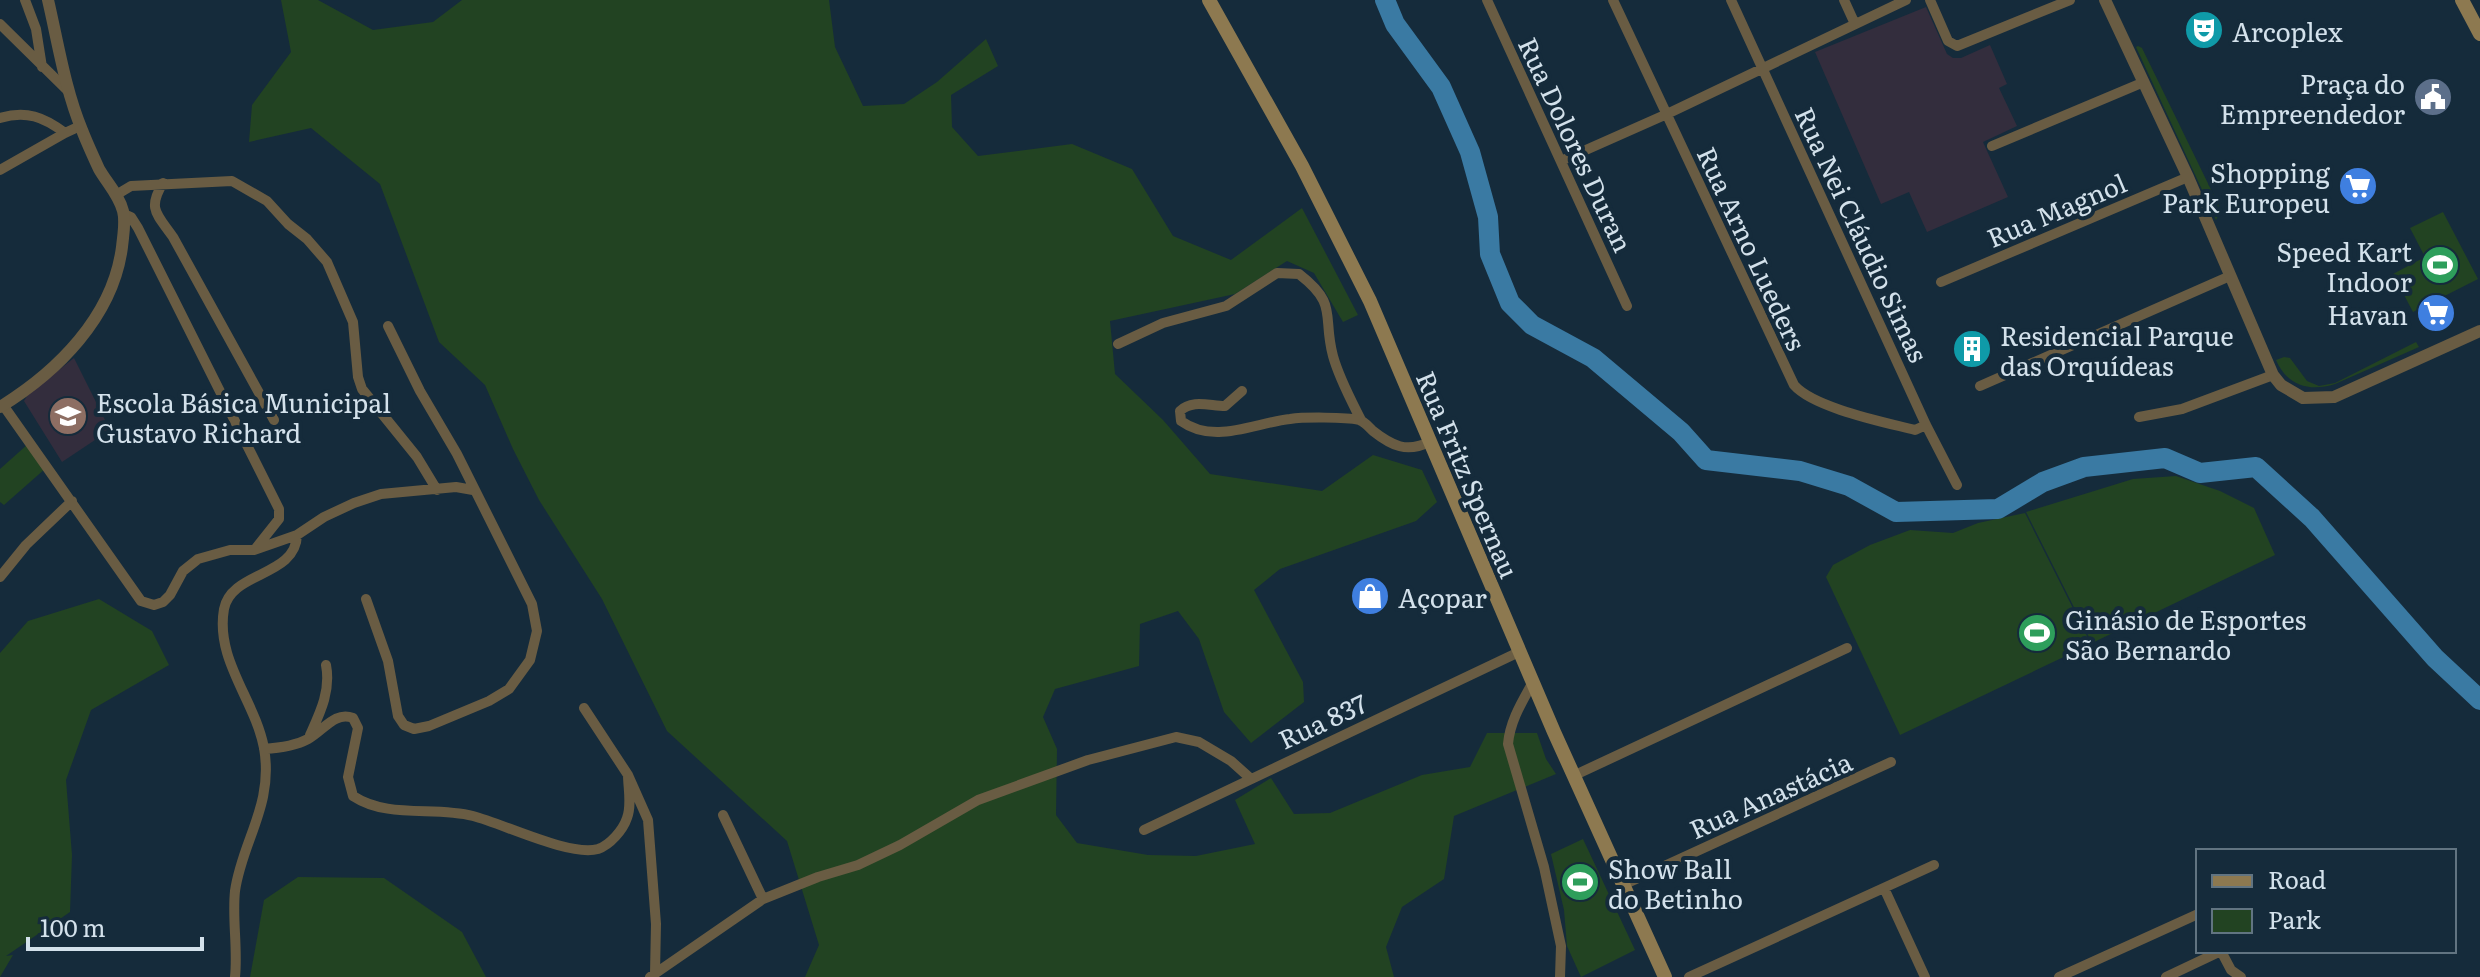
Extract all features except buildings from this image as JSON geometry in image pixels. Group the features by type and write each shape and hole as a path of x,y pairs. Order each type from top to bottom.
{"main road":[{"name":"Rua Fritz Spernau","path":"1209,0 1302,166 1370,301 1573,776 1665,977"},
{"path":"2462,0 2480,34"}],"street":[{"path":"25,0 36,29 42,67"},
{"path":"48,0 80,126 124,214 120,262 97,316 81,339 2,406 141,601 154,605 163,602 183,571 198,559 230,550 254,550 297,535 324,517 381,494 456,487 473,490"},
{"name":"Rua Dolores Duran","path":"1487,0 1627,306"},
{"name":"Rua Arno Lueders","path":"1613,0 1794,385 1814,400 1884,422 1915,430 1926,425"},
{"name":"Rua Nei Cláudio Simas","path":"1731,0 1926,425 1957,485"},
{"path":"1844,0 1855,24"},
{"path":"1561,161 1906,0"},
{"path":"1930,0 1948,41 1953,45 1962,45 2070,0"},
{"path":"2105,0 2188,177 2273,375 2281,385 2303,398 2334,397 2480,331"},
{"path":"0,24 71,94"},
{"path":"1992,146 2144,82"},
{"path":"0,118 17,113 35,115 65,133"},
{"path":"0,170 80,126"},
{"name":"Rua Magnol","path":"1941,282 2188,177"},
{"path":"116,195 131,186 232,181 267,201 327,262 353,322 362,389 417,457 437,490"},
{"path":"163,183 154,198 154,210 173,237 274,420"},
{"path":"124,214 131,217 138,228 279,509 279,519 254,550"},
{"path":"1118,344 1163,323 1226,306 1277,273 1299,274 1323,296 1328,309 1333,355 1361,420 1386,441 1401,448 1415,449 1429,442"},
{"path":"1980,386 2230,276"},
{"path":"366,599 388,661 398,716 404,725 414,729 429,726 489,701 509,689 530,660 537,631 532,604 388,326"},
{"path":"2139,417 2182,409 2273,375"},
{"path":"1242,391 1225,406 1193,404 1183,407 1180,411 1181,421 1203,432 1227,431 1291,418 1361,420"},
{"path":"0,577 26,545 72,501"},
{"path":"235,977 238,955 235,895 238,876 264,796 264,749 223,644 224,604 237,589 291,556 297,547 297,535"},
{"path":"1573,776 1847,648"},
{"name":"Rua 837","path":"1144,830 1519,652"},
{"path":"308,739 324,704 328,678 326,665"},
{"path":"1533,682 1515,714 1508,744 1544,867 1561,946 1560,977"},
{"path":"584,708 628,775 648,820 656,924 653,975"},
{"path":"264,749 286,747 308,739 345,715 353,718 358,728 348,777 353,796 365,804 381,809 430,810 472,816 574,850 599,849 617,835 627,817 628,775"},
{"path":"653,975 763,899 858,865 900,845 978,800 1088,760 1176,737 1199,742 1231,761 1250,778"},
{"name":"Rua Anastácia","path":"1623,885 1891,762"},
{"path":"723,815 763,899"},
{"path":"1689,977 1934,865"},
{"path":"1884,888 1925,977"},
{"path":"2059,977 2196,915"},
{"path":"2166,977 2217,953"},
{"path":"2222,953 2231,970 2241,977"}],"shaded area":[{"path":"1926,7 1947,54 1953,58 1961,58 1990,45 2007,84 1999,88 2017,126 1983,142 2008,197 1927,232 1909,192 1881,204 1815,52"},
{"name":"Escola Básica Municipal Gustavo Richard","path":"74,358 110,430 62,462 24,401 29,393"}],"green space":[{"path":"281,0 318,0 373,30 433,22 462,0 829,0 835,47 863,106 904,104 937,82 986,39 998,66 951,95 952,127 978,156 1072,144 1132,169 1173,236 1231,260 1302,208 1358,315 1343,322 1314,273 1287,261 1235,294 1110,321 1115,374 1163,420 1210,474 1322,491 1373,455 1422,470 1437,502 1416,521 1280,569 1254,590 1303,682 1304,702 1251,743 1224,712 1199,639 1178,611 1140,624 1139,666 1055,689 1043,717 1057,749 1056,815 1077,843 1148,855 1196,856 1255,844 1235,800 1271,778 1294,814 1330,813 1422,775 1470,767 1487,733 1537,733 1546,759 1556,774 1454,816 1444,879 1402,907 1386,947 1394,977 805,977 819,945 787,841 667,731 602,599 539,500 485,385 439,342 380,184 311,128 249,142 252,105 291,52"},
{"path":"2136,47 2142,48 2218,204 2220,212 2216,220"},
{"name":"Speed Kart Indoor","path":"2443,212 2478,279 2413,312 2393,274 2425,257 2410,228"},
{"path":"2416,342 2419,347 2335,384 2326,386 2308,387 2300,385 2286,376 2276,360 2290,358 2307,381 2319,386 2335,383"},
{"path":"28,444 46,468 4,505 0,502 0,469"},
{"path":"2176,476 2220,491 2254,508 2275,555 2092,643 2026,512 2133,479"},
{"path":"2025,513 2091,644 1900,735 1826,577 1833,565 1870,545 1910,530 1953,533 1978,523"},
{"path":"99,599 152,631 169,665 91,710 66,780 72,855 70,912 6,956 13,955 0,977 0,653 28,621"},
{"name":"Show Ball do Betinho","path":"1583,839 1635,950 1581,977 1567,946 1564,910 1551,854"},
{"path":"298,877 384,878 462,932 486,977 250,977 264,900"}],"waterway":[{"path":"1385,0 1395,24 1441,87 1470,152 1488,217 1490,254 1510,303 1532,325 1593,358 1681,432 1706,460 1800,471 1849,486 1896,512 1998,509 2043,482 2084,467 2165,458 2200,473 2256,467 2312,518 2435,658 2480,700"}],"place":[{"name":"Arcoplex","path":"2204,30"},
{"name":"Praça do Empreendedor","path":"2433,97"},
{"name":"Shopping Park Europeu","path":"2358,186"},
{"name":"Speed Kart Indoor","path":"2440,265"},
{"name":"Havan","path":"2436,313"},
{"name":"Residencial Parque das Orquídeas","path":"1972,349"},
{"name":"Escola Básica Municipal Gustavo Richard","path":"68,416"},
{"name":"Açopar","path":"1370,596"},
{"name":"Ginásio de Esportes São Bernardo","path":"2037,633"},
{"name":"Show Ball do Betinho","path":"1580,882"}]}
